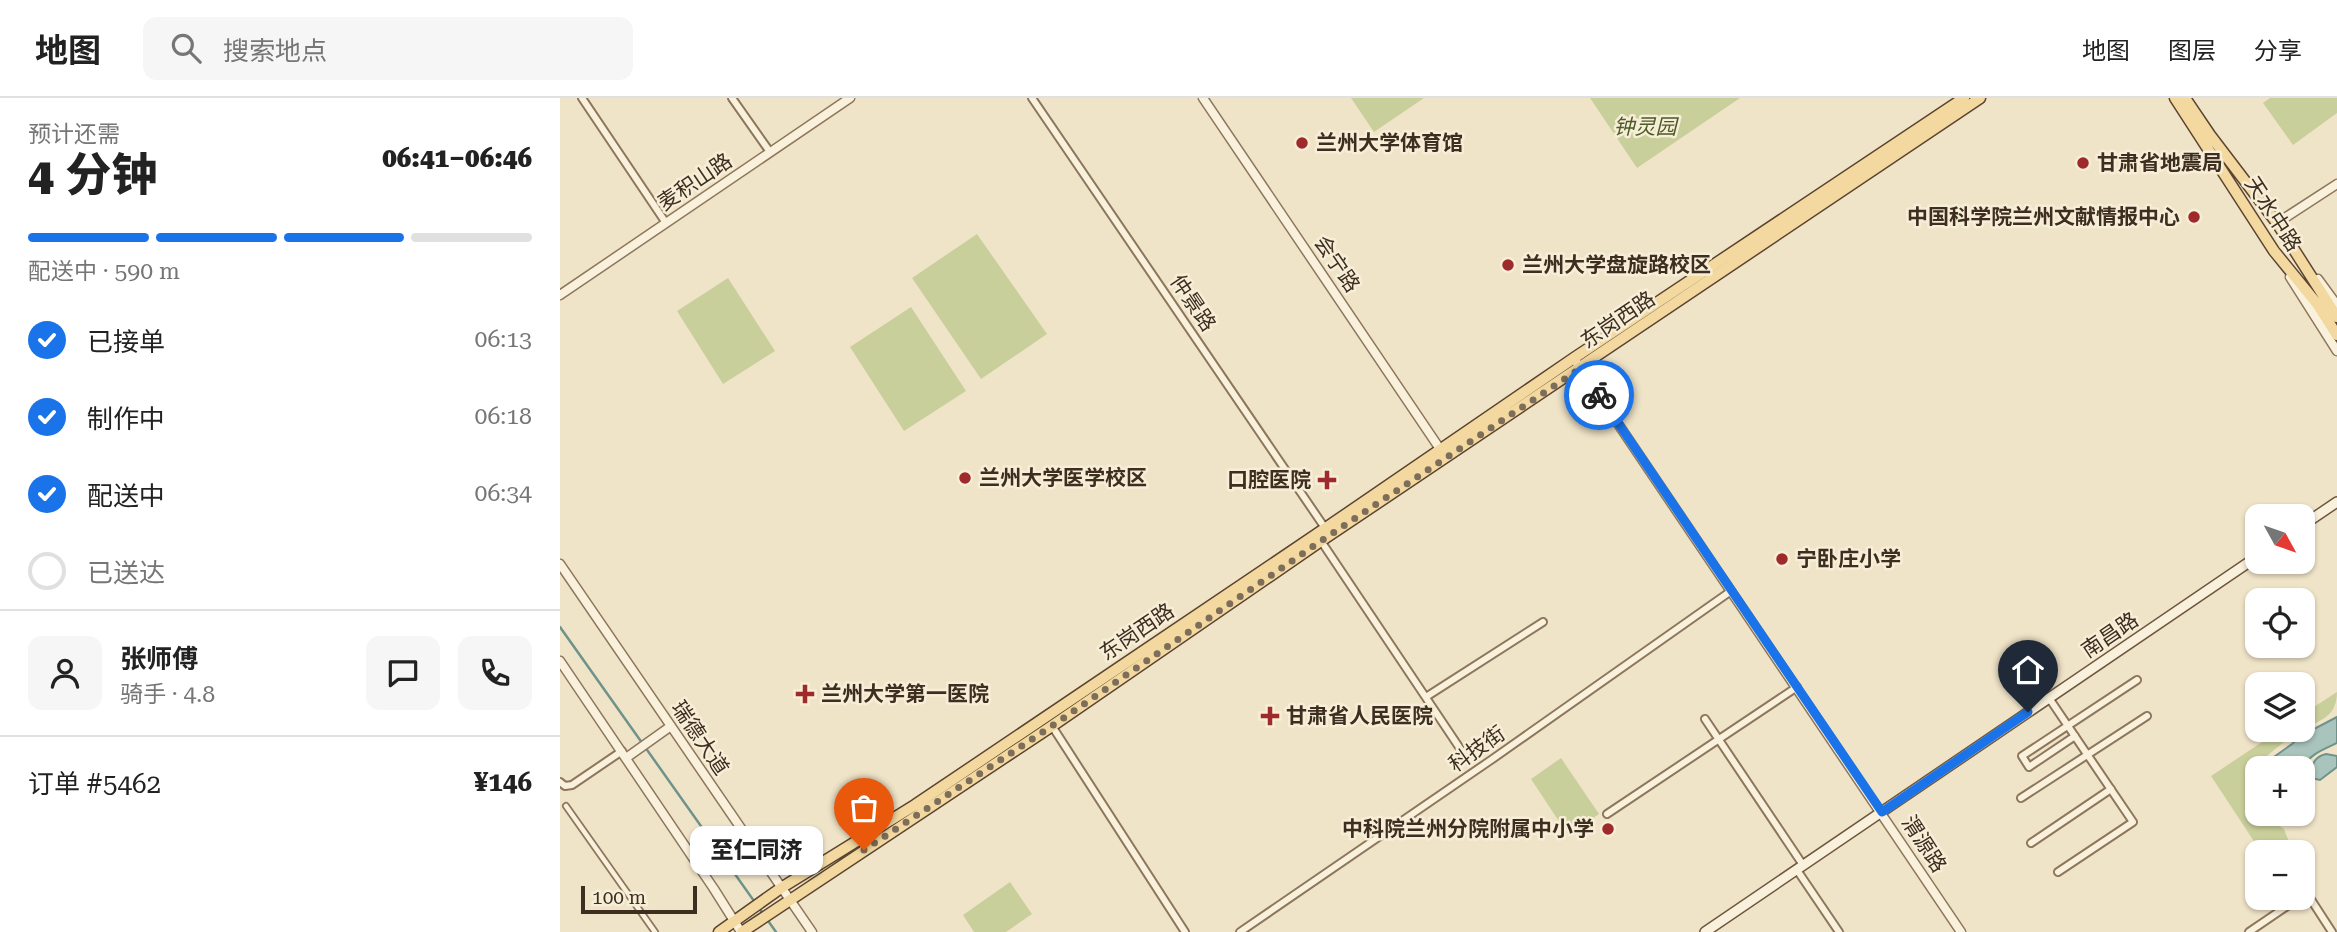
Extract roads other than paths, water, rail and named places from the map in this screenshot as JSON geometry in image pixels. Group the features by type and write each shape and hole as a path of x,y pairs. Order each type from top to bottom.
{"main road":[{"name":"东岗西路","path":"719,932 781,888 915,805 1574,358 1964,98"},
{"name":"东岗西路","path":"744,930 1052,726 1321,541 1980,98"},
{"name":"天水中路","path":"2175,98 2274,251"},
{"name":"天水中路","path":"2185,98 2288,239"},
{"path":"2288,239 2337,317"},
{"path":"2274,251 2318,305 2337,335"},
{"path":"2315,517 2337,502"},
{"name":"南昌路","path":"1704,932 2245,565"}],"street":[{"path":"582,98 666,223"},
{"path":"732,98 770,152"},
{"name":"麦积山路","path":"560,295 850,98"},
{"name":"仲景路","path":"1032,98 1325,528"},
{"name":"会宁路","path":"1203,98 1440,449"},
{"path":"2277,223 2337,184"},
{"name":"天水中路","path":"2288,239 2337,305"},
{"name":"天水中路","path":"2274,251 2337,351"},
{"name":"渭源路","path":"1574,358 1961,932"},
{"path":"1321,541 1461,750"},
{"name":"瑞德大道","path":"560,564 812,932"},
{"name":"科技街","path":"1240,932 1491,761 1731,591"},
{"path":"1426,697 1543,622"},
{"path":"560,661 734,920 744,930"},
{"path":"2075,736 2029,767 2022,757 2137,680"},
{"path":"1607,814 1797,688"},
{"path":"2049,698 2133,822 2058,872"},
{"path":"2021,798 2147,716"},
{"path":"1705,719 1839,932"},
{"path":"560,782 565,786 572,785 624,754 635,751 671,726"},
{"path":"1052,726 1185,932"},
{"path":"2031,843 2111,789"},
{"path":"566,806 656,932"},
{"path":"2315,906 2332,932"},
{"path":"2249,932 2281,910"}],"water":[{"path":"2337,717 2337,743 2313,756 2275,756 2294,742 2315,742 2316,728"},
{"path":"2326,754 2337,756 2337,767 2320,780 2315,779 2315,762"}],"waterway":[{"path":"560,627 776,932"}],"place":[{"name":"兰州大学体育馆","path":"1302,143"},
{"name":"甘肃省地震局","path":"2083,163"},
{"name":"中国科学院兰州文献情报中心","path":"2194,217"},
{"name":"兰州大学盘旋路校区","path":"1508,265"},
{"name":"兰州大学医学校区","path":"965,478"},
{"name":"口腔医院","path":"1327,480"},
{"name":"宁卧庄小学","path":"1782,559"},
{"name":"兰州大学第一医院","path":"805,694"},
{"name":"甘肃省人民医院","path":"1270,716"},
{"name":"中科院兰州分院附属中小学","path":"1608,829"},
{"name":"至仁同济","path":"864,850"}],"park label":[{"name":"钟灵园","path":"1645,127"}]}
